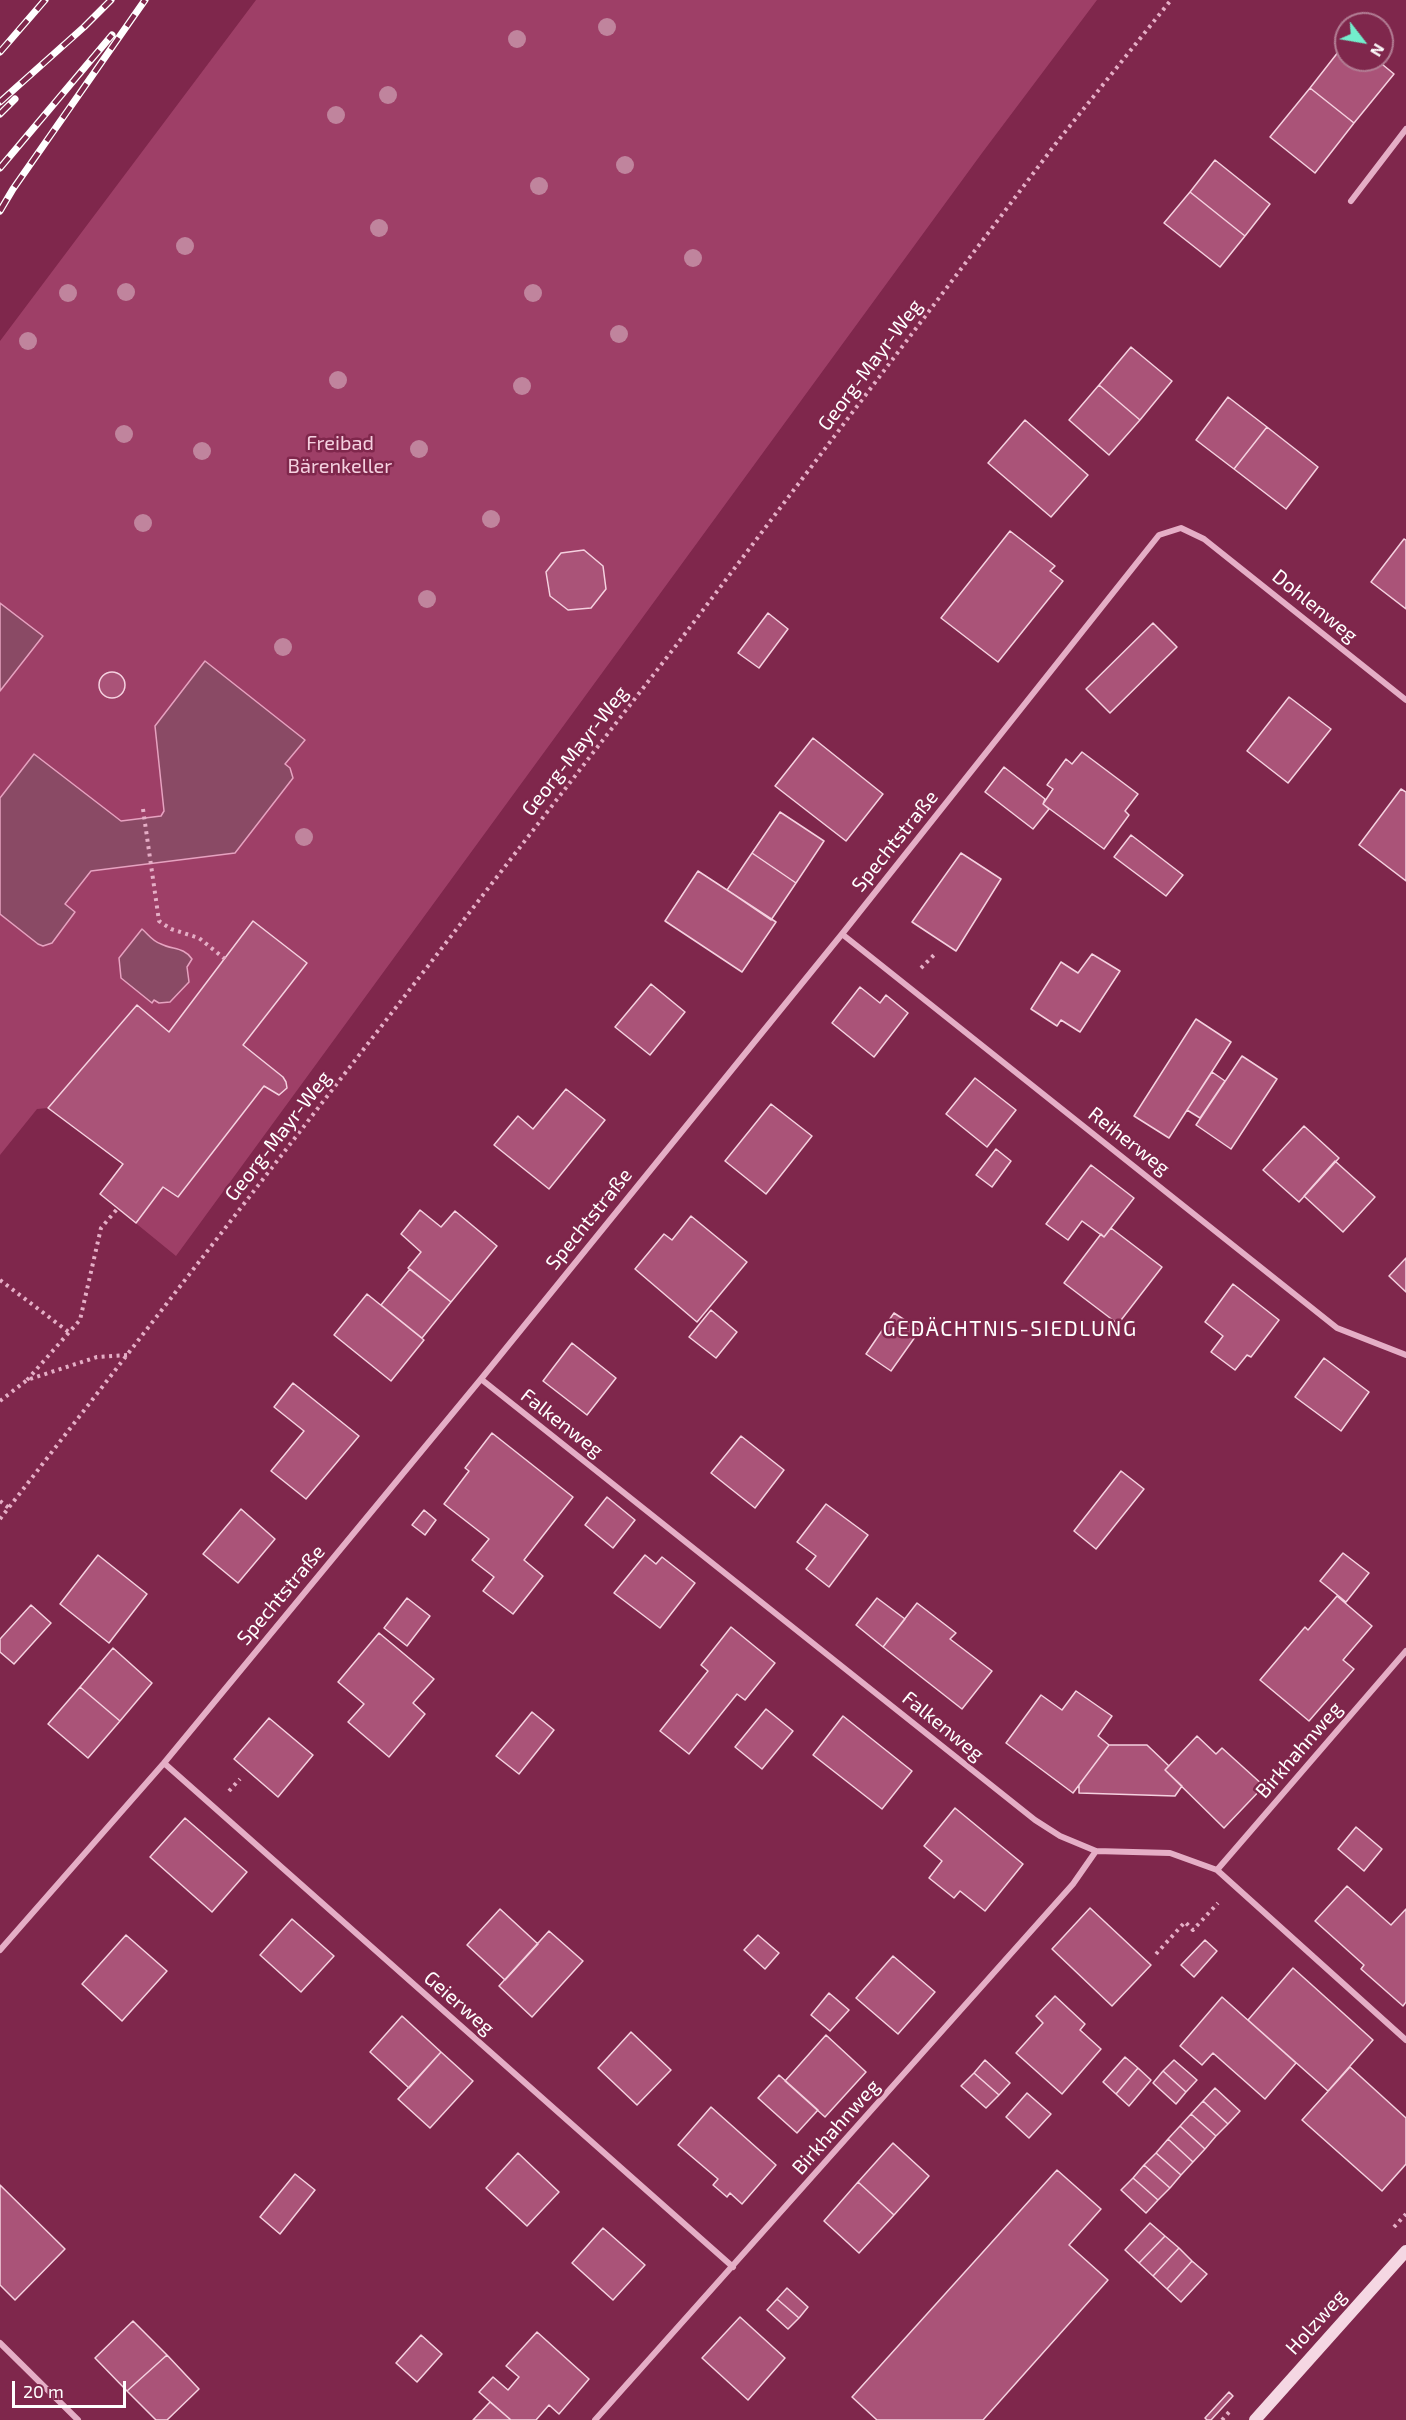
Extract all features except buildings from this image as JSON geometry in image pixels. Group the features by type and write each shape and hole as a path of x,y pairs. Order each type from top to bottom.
{"street":[{"path":"1351,201 1406,129"},
{"name":"Spechtstraße","path":"0,1950 164,1763 481,1379 842,934 1159,535 1181,528 1204,539"},
{"name":"Dohlenweg","path":"1204,539 1406,700"},
{"name":"Reiherweg","path":"842,934 1338,1328 1406,1355"},
{"name":"Falkenweg","path":"481,1379 1035,1821 1060,1836 1096,1851 1170,1853 1217,1870 1406,2040"},
{"name":"Birkhahnweg","path":"1217,1870 1406,1651"},
{"name":"Geierweg","path":"164,1763 733,2267"},
{"name":"Birkhahnweg","path":"595,2420 1073,1884 1096,1851"},
{"name":"Holzweg","path":"1255,2420 1406,2251"},
{"path":"0,2343 78,2420"}],"path":[{"name":"Georg-Mayr-Weg","path":"0,1519 678,643 1057,142 1171,0"},
{"path":"143,809 159,921 171,929 199,938 225,959"},
{"path":"0,1401 27,1380 80,1320 101,1228 118,1208"},
{"path":"0,1280 70,1333"},
{"path":"27,1380 97,1357 127,1355"},
{"path":"0,1501 9,1508"},
{"path":"1156,1954 1185,1922 1193,1930 1234,1886"}],"green space":[{"name":"Freibad Bärenkeller","path":"256,0 1097,0 982,153 176,1256 100,1194 122,1164 48,1108 37,1109 0,1155 0,341"}],"shaded area":[{"path":"0,603 43,636 0,691"},
{"path":"205,661 305,740 285,764 290,768 293,778 235,853 91,871 65,904 75,912 52,943 43,946 38,944 0,914 0,798 34,754 121,821 161,816 164,811 155,726"},
{"path":"142,929 155,941 182,951 192,959 187,967 189,982 170,1002 159,1003 154,1000 152,1003 121,978 119,958"}],"railway":[{"path":"0,52 45,0"},
{"path":"0,102 111,0"},
{"path":"0,211 145,0"},
{"path":"0,168 112,35"},
{"path":"0,114 15,99"}],"district":[{"name":"GEDÄCHTNIS-SIEDLUNG","path":"1010,1329"}]}
